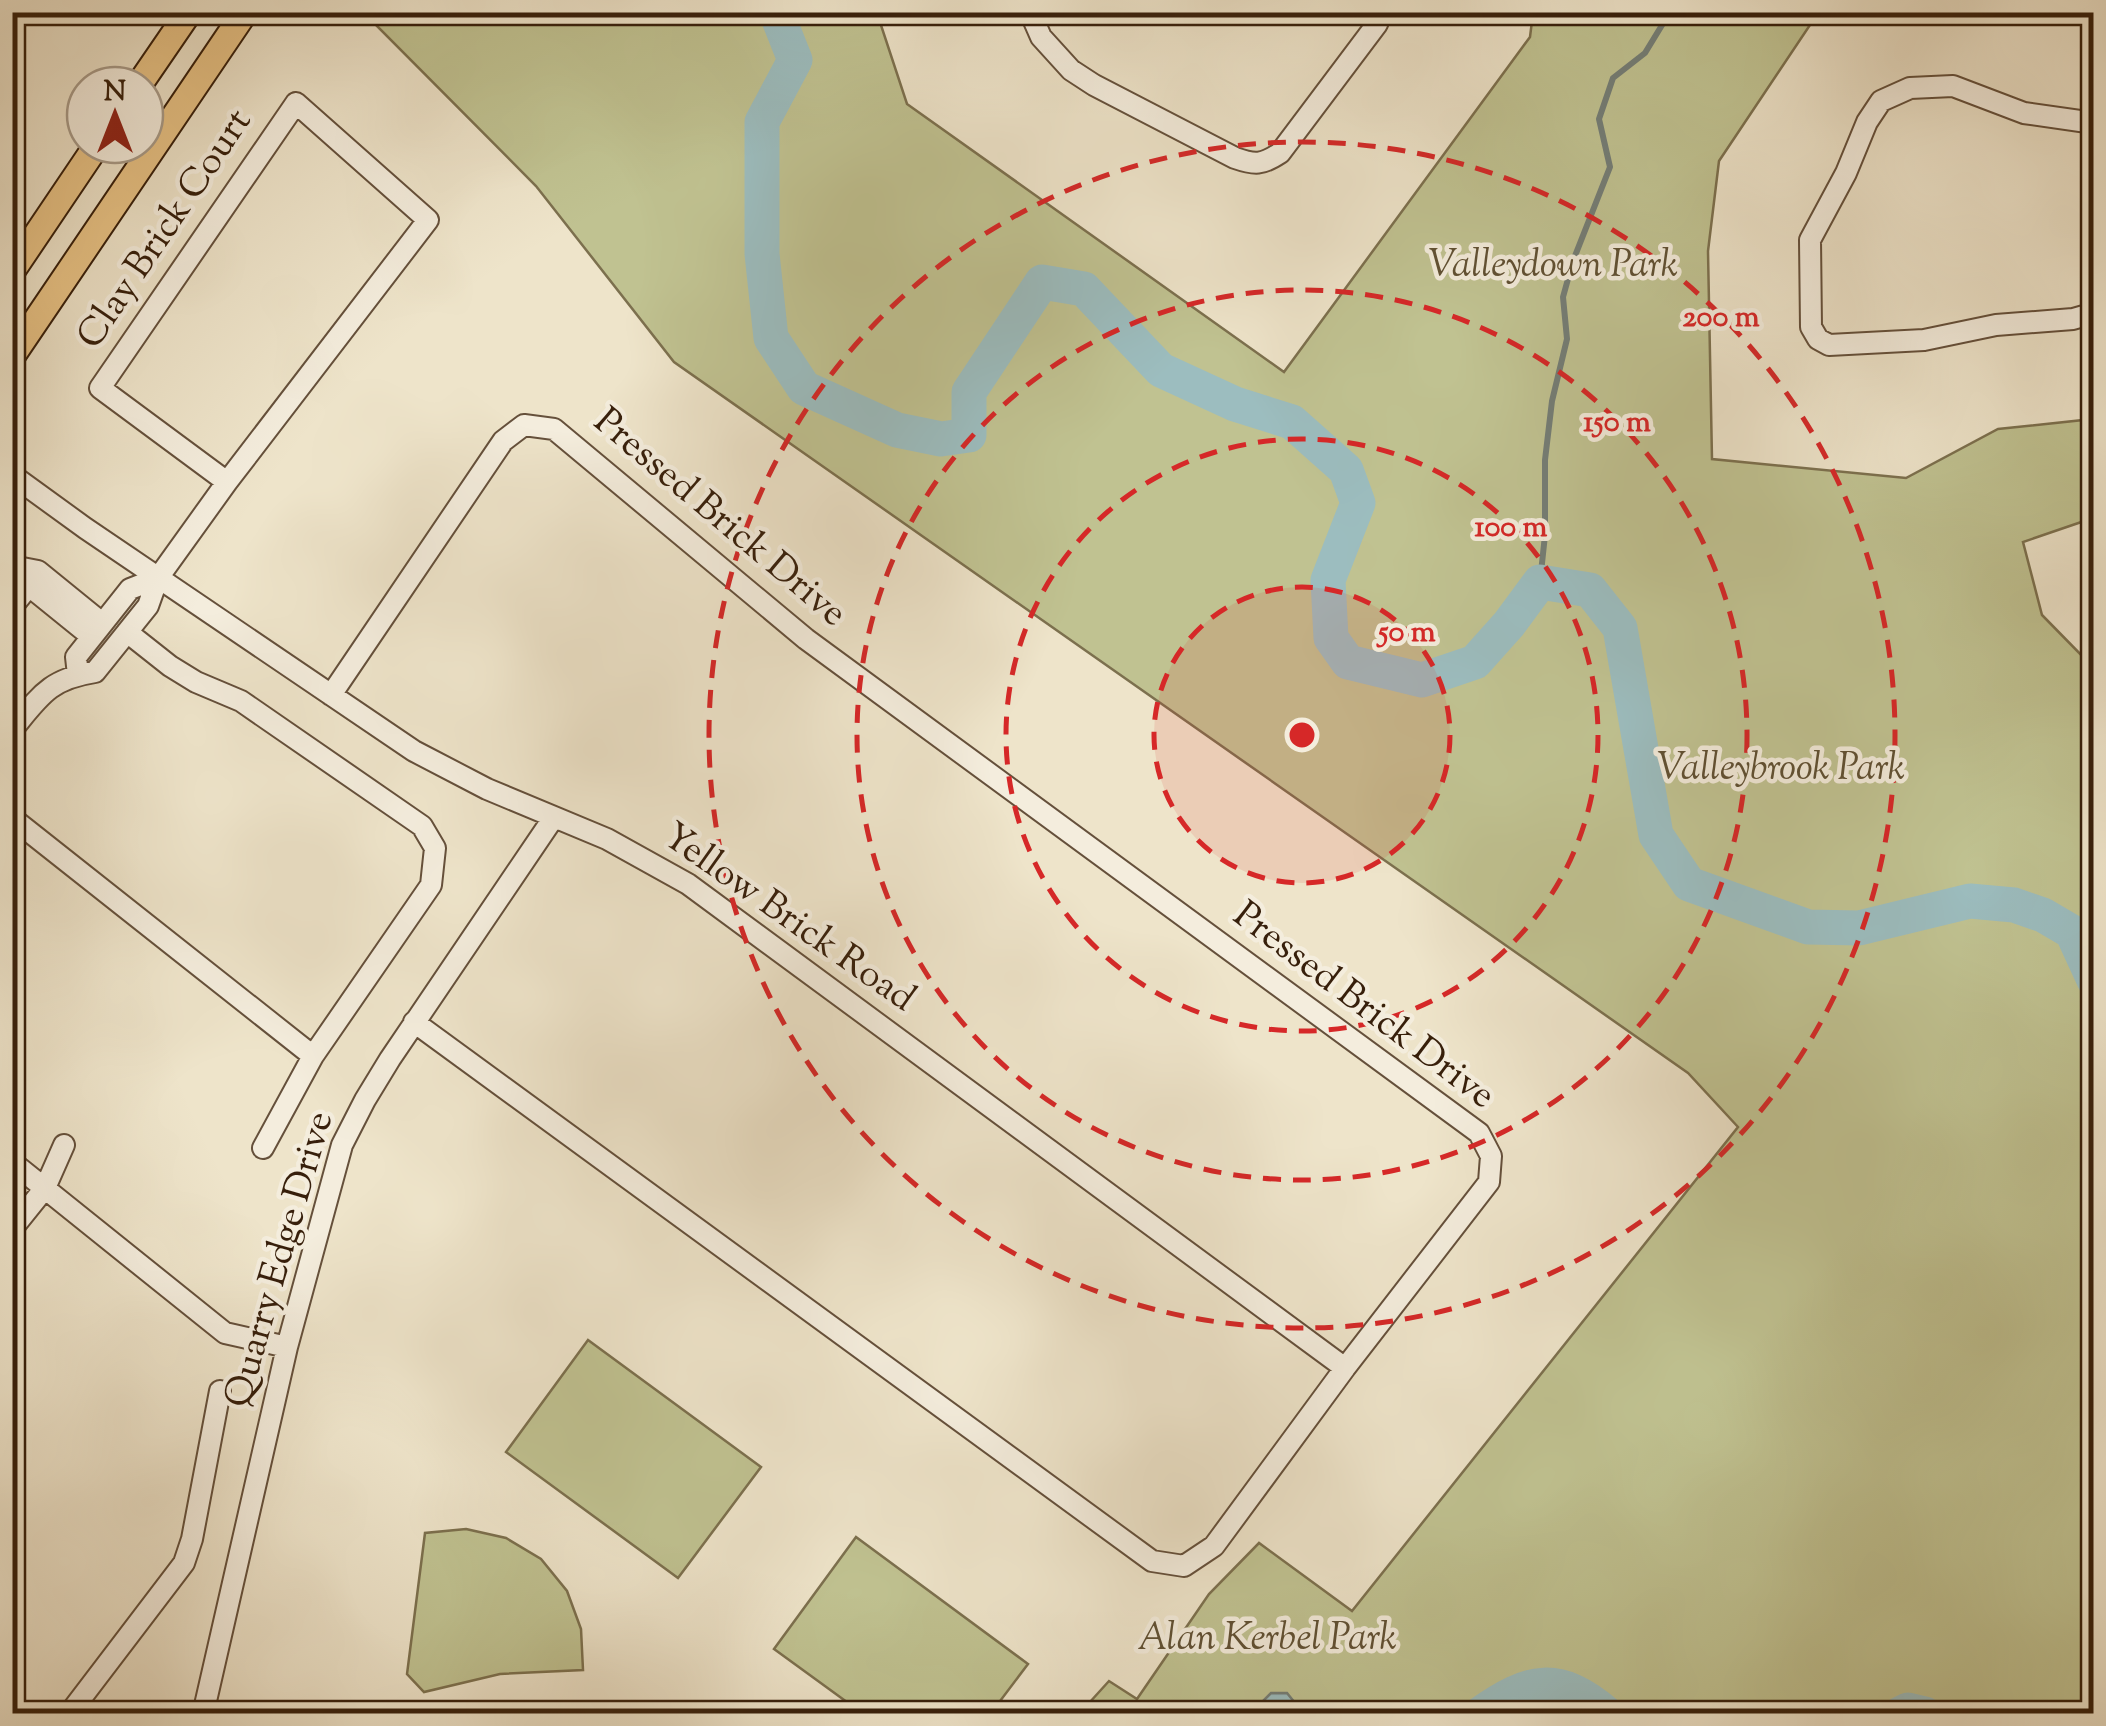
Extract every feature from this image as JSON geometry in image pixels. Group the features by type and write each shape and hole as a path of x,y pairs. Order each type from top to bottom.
{"main road":[{"path":"152,65 188,12"},
{"path":"12,356 244,12"},
{"path":"12,271 84,165"}],"street":[{"path":"1030,12 1042,37 1071,70 1094,86 1253,165 1280,153 1382,12"},
{"path":"2094,123 2024,113 1953,86 1910,88 1881,100 1810,240 1811,327 1828,345 1924,340 1996,325 2073,319 2094,313"},
{"name":"Clay Brick Court","path":"158,578 428,220 296,103 100,388 227,482"},
{"name":"Pressed Brick Drive","path":"331,695 503,441 524,424 554,429 806,639 1479,1133 1490,1156 1489,1182 1214,1546 1184,1566 1152,1561 414,1022"},
{"name":"Yellow Brick Road","path":"12,475 414,751 487,790 607,839 688,884 1345,1368"},
{"path":"12,566 38,571 97,630"},
{"path":"78,675 76,657 130,589 158,578"},
{"path":"12,730 46,689 95,672 148,606 158,578"},
{"path":"12,607 29,586 97,630"},
{"path":"127,632 183,674 241,701 422,826 435,848 431,885 313,1056 263,1148"},
{"name":"Quarry Edge Drive","path":"202,1714 286,1347 342,1145 414,1022 554,817"},
{"path":"12,818 313,1056"},
{"path":"12,1228 45,1188 64,1145"},
{"path":"12,1162 225,1334 286,1347"},
{"path":"69,1714 184,1563 220,1391"}],"green space":[{"name":"Valleybrook Park","path":"364,13 877,13 907,104 1284,372 1530,37 1533,13 1818,13 1719,161 1708,251 1712,459 1906,478 1998,429 2093,419 2093,518 2023,542 2042,615 2093,667 2093,1713 1080,1713 1109,1681 1137,1699 1209,1594 1259,1543 1352,1611 1738,1127 1688,1073 674,362 536,186"},
{"path":"588,1340 761,1467 678,1578 506,1452"},
{"path":"466,1529 506,1538 541,1559 567,1591 581,1629 583,1670 500,1674 424,1692 407,1674 425,1533"},
{"path":"856,1537 1028,1664 991,1713 862,1713 774,1649"}],"water":[{"path":"1271,1693 1287,1693 1299,1708 1297,1713 1251,1713"}],"waterway":[{"path":"776,12 795,60 762,122 762,254 771,338 804,388 897,430 941,439 969,435 969,392 1042,282 1084,289 1161,370 1235,404 1292,422 1346,470 1358,503 1328,580 1331,638 1348,662 1422,680 1475,662 1540,582 1590,590 1620,628 1656,835 1689,884 1808,927 1859,928 1970,901 2014,905 2043,915 2072,932 2094,980"},
{"path":"1540,582 1545,535 1545,460 1552,401 1567,339 1563,297 1610,167 1599,119 1613,78 1645,53 1670,12"},
{"path":"1480,1714 1514,1693 1544,1685 1574,1691 1607,1714"},
{"path":"1900,1714 1908,1710 1925,1714"}],"park label":[{"name":"Valleydown Park","path":"1553,267"},
{"name":"Alan Kerbel Park","path":"1267,1640"}]}
